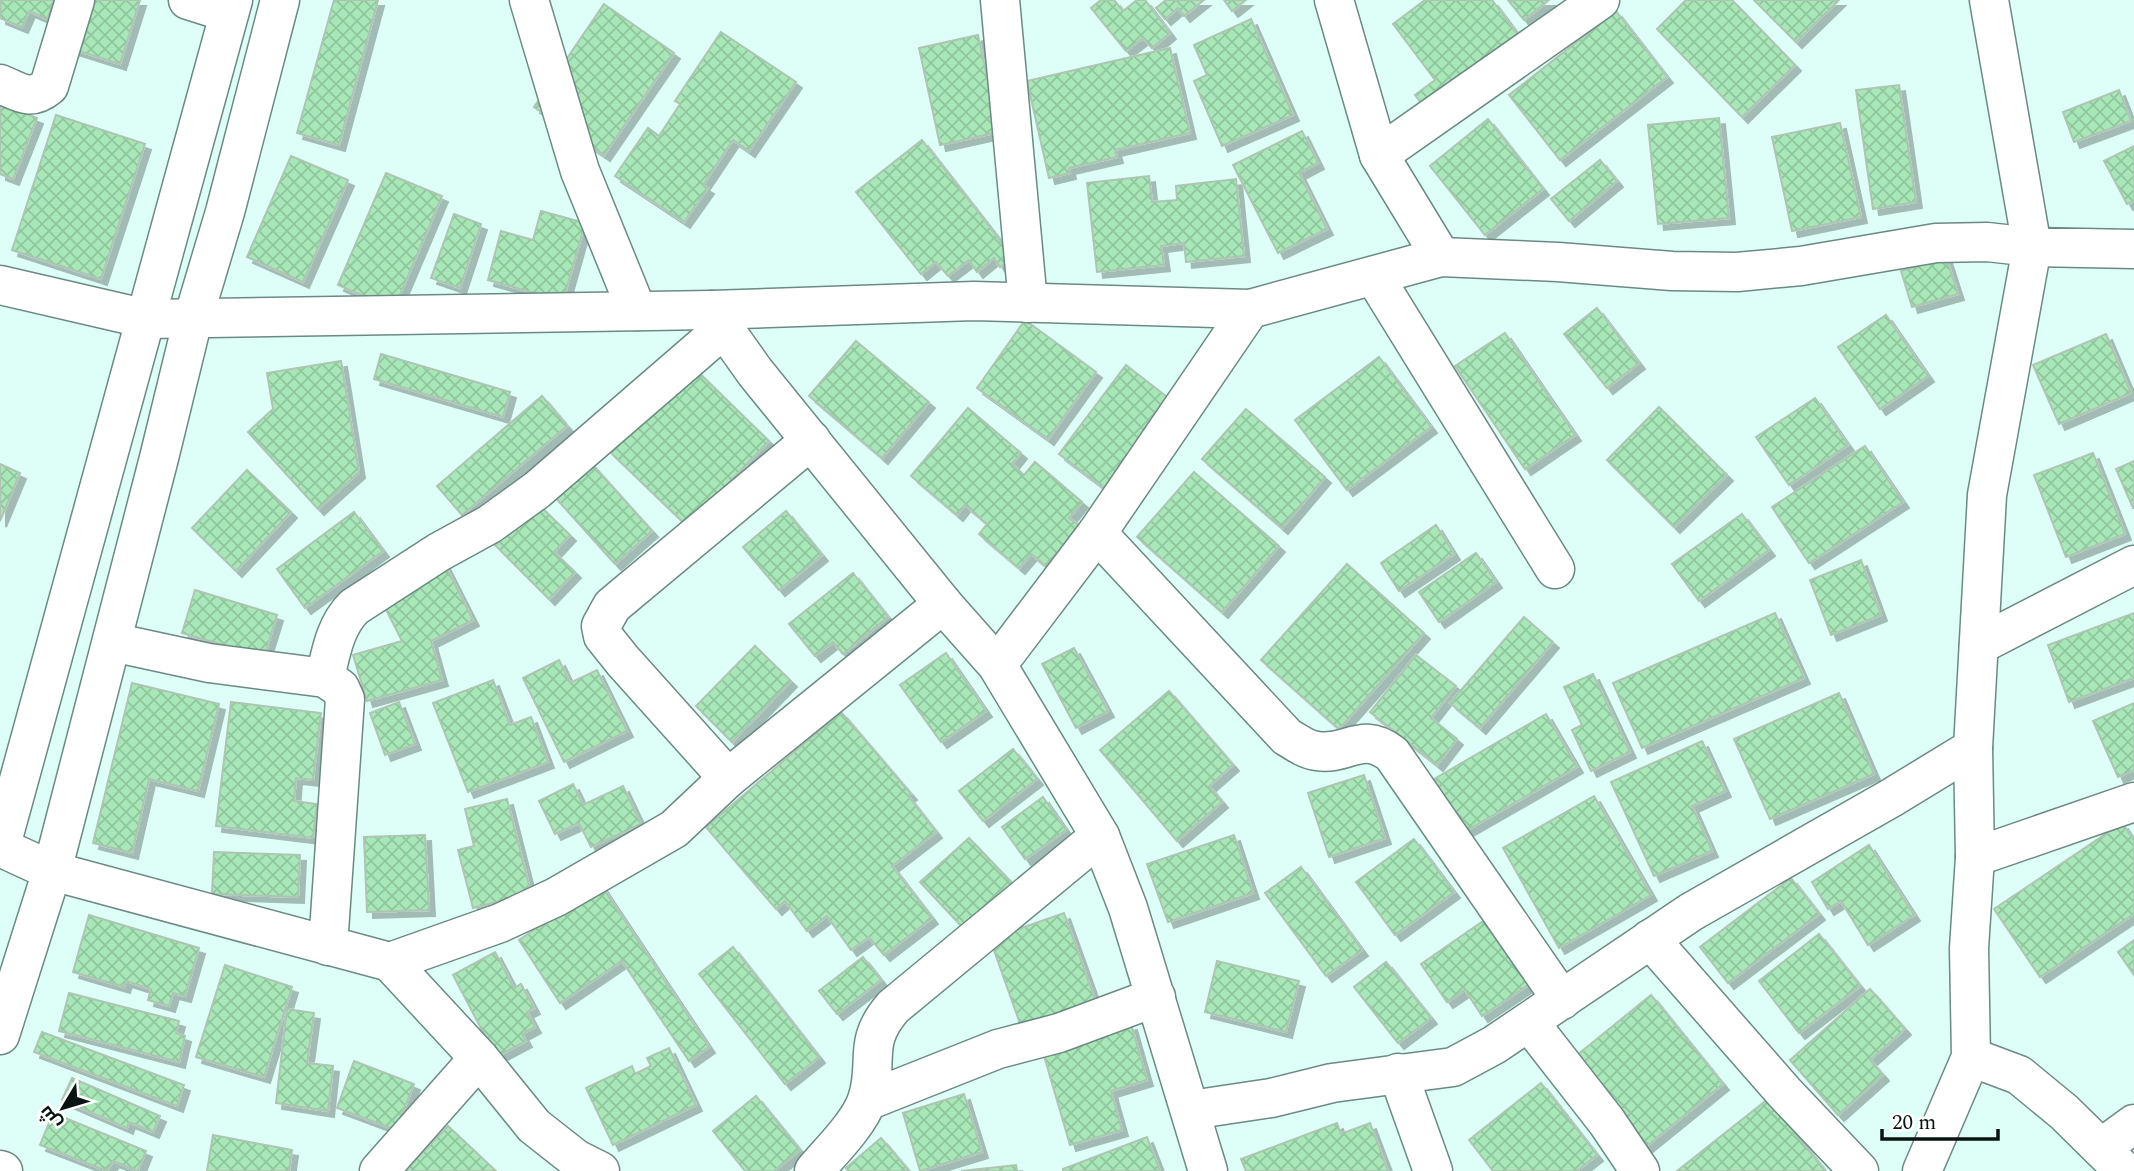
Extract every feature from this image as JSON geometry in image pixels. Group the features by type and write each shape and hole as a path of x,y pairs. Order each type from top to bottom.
{"street":[{"path":"0,84 27,96 39,94 49,86 75,0"},
{"path":"188,0 231,6 0,848 51,871 390,962 479,1058 534,1126 576,1159 600,1171"},
{"path":"0,1035 51,871 193,320 225,212 280,0"},
{"path":"528,0 580,171 637,311"},
{"path":"1000,0 1028,303"},
{"path":"1334,0 1379,155 1441,257"},
{"path":"1379,155 1600,0"},
{"path":"1922,1171 1971,1057 1969,948 1975,857 1973,748 1987,495 2032,247 1989,0"},
{"path":"0,285 147,319 637,311 717,320 974,301 1250,309 1441,257 1672,271 1737,272 1801,266 1936,243 1987,242 2032,247 2134,249"},
{"path":"1374,276 1555,569"},
{"path":"997,665 1097,533 1250,309"},
{"path":"717,320 943,604 997,665 1100,836 1128,908 1208,1171"},
{"path":"325,678 334,638 345,615 439,552 490,524 537,490 717,320"},
{"path":"729,778 623,661 603,636 601,626 612,606 811,440"},
{"path":"1097,533 1287,737 1318,752 1362,743 1380,745 1392,754 1562,1000"},
{"path":"1979,645 2134,565"},
{"path":"390,962 500,923 556,897 674,829 729,778 943,604"},
{"path":"111,642 209,663 325,678 340,688 345,699 328,946"},
{"path":"1191,1110 1271,1098 1332,1083 1452,1067 1530,1022 1691,912 1973,748"},
{"path":"1975,857 2134,802"},
{"path":"814,1171 867,1101 874,1038 881,1021 893,1007 1100,836"},
{"path":"1650,939 1784,1092 1859,1171"},
{"path":"867,1101 998,1049 1059,1034 1156,997"},
{"path":"1530,1022 1607,1122 1640,1171"},
{"path":"1971,1057 2020,1075 2113,1159 2134,1124"},
{"path":"379,1171 479,1058"},
{"path":"1398,1073 1433,1171"}],"building":[{"path":"1,0 55,0 47,19 29,11 22,27 0,18"},
{"path":"81,0 140,0 120,64 66,47"},
{"path":"334,0 378,0 339,145 297,133"},
{"path":"1101,0 1114,0 1123,11 1137,0 1145,0 1170,33 1152,48 1143,38 1126,51 1091,8"},
{"path":"1166,0 1204,0 1184,16 1178,8 1165,19 1156,8"},
{"path":"1224,0 1246,0 1232,11"},
{"path":"1425,0 1492,0 1524,43 1429,113 1415,95 1435,80 1393,24"},
{"path":"1508,0 1549,0 1524,20"},
{"path":"1686,0 1732,0 1795,65 1742,117 1657,29"},
{"path":"1754,0 1839,0 1796,42"},
{"path":"604,4 674,53 604,155 534,107"},
{"path":"1616,11 1667,77 1560,160 1509,95"},
{"path":"1251,19 1293,115 1222,146 1194,81 1207,75 1194,45"},
{"path":"721,32 796,82 749,151 733,140 703,185 708,188 684,222 615,176 648,128 659,136 680,104 675,101"},
{"path":"978,35 999,132 940,145 919,48"},
{"path":"1170,48 1190,133 1115,150 1117,157 1069,168 1070,173 1049,178 1027,81"},
{"path":"1899,85 1916,202 1873,209 1856,90"},
{"path":"2119,90 2131,121 2074,142 2063,112"},
{"path":"0,103 37,118 13,179 0,174"},
{"path":"56,115 145,144 101,279 12,250"},
{"path":"1719,118 1729,218 1658,224 1648,125"},
{"path":"1488,119 1543,189 1485,235 1430,166"},
{"path":"1840,123 1861,217 1792,231 1772,137"},
{"path":"1302,131 1318,163 1299,173 1327,229 1278,253 1233,165"},
{"path":"922,140 1013,257 1000,267 994,258 977,272 969,260 948,276 936,262 921,274 856,192"},
{"path":"2134,146 2134,201 2127,204 2104,161"},
{"path":"291,156 348,180 303,282 247,257"},
{"path":"1600,160 1617,181 1569,221 1551,199"},
{"path":"386,173 442,196 394,309 338,285"},
{"path":"1149,176 1152,202 1177,200 1176,186 1236,179 1244,256 1186,262 1184,243 1161,246 1164,265 1097,272 1087,183"},
{"path":"541,211 585,223 563,301 488,280 501,231 533,240"},
{"path":"454,214 481,224 460,288 431,278"},
{"path":"1946,257 1958,294 1912,307 1901,271"},
{"path":"1597,308 1639,363 1607,388 1564,334"},
{"path":"1886,315 1928,376 1880,409 1838,347"},
{"path":"1025,320 1096,372 1048,439 977,388"},
{"path":"1505,333 1575,435 1525,469 1455,366"},
{"path":"2106,334 2131,393 2059,424 2033,365"},
{"path":"856,341 929,402 882,458 809,396"},
{"path":"381,354 510,392 503,417 374,379"},
{"path":"1379,357 1431,427 1347,490 1295,420"},
{"path":"341,361 359,472 318,509 248,432 273,409 267,373"},
{"path":"690,364 769,441 687,526 608,450"},
{"path":"1126,365 1167,397 1148,422 1154,428 1107,490 1059,454"},
{"path":"542,396 567,426 462,515 437,486"},
{"path":"1815,398 1848,445 1789,485 1756,437"},
{"path":"1659,407 1727,475 1674,527 1607,460"},
{"path":"968,408 1021,453 1012,464 1024,475 1035,462 1082,502 1069,518 1080,526 1046,566 1031,554 1019,568 979,534 987,524 965,505 957,515 911,476"},
{"path":"1246,409 1325,477 1282,528 1202,459"},
{"path":"1865,446 1903,502 1809,563 1772,507"},
{"path":"2093,453 2125,534 2066,557 2034,475"},
{"path":"2134,461 2134,508 2133,508 2116,469"},
{"path":"590,462 652,531 615,564 553,495"},
{"path":"0,464 20,473 0,521"},
{"path":"247,470 291,512 236,571 192,528"},
{"path":"1194,472 1279,546 1222,612 1137,537"},
{"path":"537,503 570,535 554,552 575,572 549,599 495,545"},
{"path":"786,511 822,555 779,590 743,547"},
{"path":"354,512 383,551 305,608 277,569"},
{"path":"1742,514 1769,550 1699,601 1672,564"},
{"path":"1436,525 1454,554 1399,591 1381,563"},
{"path":"1476,553 1496,582 1439,622 1419,592"},
{"path":"1861,560 1881,615 1831,635 1810,580"},
{"path":"444,563 473,620 431,641 442,680 367,701 353,655 402,641 379,596"},
{"path":"1347,564 1424,633 1339,729 1261,660"},
{"path":"853,573 888,617 843,654 833,642 815,656 789,624"},
{"path":"195,590 277,615 264,657 182,633"},
{"path":"1775,613 1804,678 1642,748 1613,683"},
{"path":"2134,613 2134,678 2069,702 2048,645"},
{"path":"1524,617 1553,642 1480,728 1450,703"},
{"path":"755,646 791,681 732,742 696,706"},
{"path":"1074,648 1108,711 1076,728 1042,664"},
{"path":"946,653 986,711 941,742 900,685"},
{"path":"1416,655 1456,686 1431,718 1457,739 1437,765 1370,712"},
{"path":"559,660 570,683 597,670 627,731 564,762 523,678"},
{"path":"1593,674 1630,752 1591,771 1572,730 1582,725 1564,687"},
{"path":"493,680 510,725 531,717 548,762 468,792 433,703"},
{"path":"132,683 219,704 198,791 149,779 132,853 93,843"},
{"path":"1169,691 1233,765 1209,786 1222,802 1177,841 1100,750"},
{"path":"1839,693 1874,774 1770,819 1734,739"},
{"path":"231,702 321,713 313,780 296,778 294,801 317,804 313,838 216,826"},
{"path":"399,702 415,744 385,755 370,713"},
{"path":"2134,703 2134,770 2118,777 2093,721"},
{"path":"841,712 911,794 908,796 936,832 892,866 932,918 884,955 869,937 851,950 827,916 807,931 785,901 776,909 706,827"},
{"path":"1546,714 1577,767 1464,832 1434,779"},
{"path":"1702,741 1725,791 1692,806 1712,851 1654,876 1611,782"},
{"path":"1013,749 1037,779 983,821 959,791"},
{"path":"1364,775 1385,838 1329,857 1308,793"},
{"path":"573,784 583,805 623,786 641,824 591,847 579,823 555,834 539,801"},
{"path":"1594,796 1651,895 1559,948 1503,848"},
{"path":"1043,797 1066,830 1025,859 1002,827"},
{"path":"507,799 531,893 473,908 458,850 474,846 465,809"},
{"path":"2122,823 2134,841 2134,914 2040,977 1994,909"},
{"path":"425,835 429,910 367,912 364,837"},
{"path":"1234,835 1253,893 1168,922 1147,864"},
{"path":"969,838 1013,884 964,929 920,882"},
{"path":"1414,839 1454,892 1395,935 1356,882"},
{"path":"1869,845 1914,915 1868,945 1841,901 1828,909 1812,882"},
{"path":"214,852 300,855 298,897 212,894"},
{"path":"1301,867 1362,950 1326,976 1265,893"},
{"path":"1791,878 1819,914 1728,983 1700,947"},
{"path":"601,885 709,1047 689,1061 622,961 560,1003 519,940"},
{"path":"1064,913 1098,1008 1024,1035 990,939"},
{"path":"89,915 199,948 185,996 173,993 169,1006 148,1000 151,989 126,981 124,987 73,972"},
{"path":"1489,917 1533,982 1482,1016 1465,990 1447,1002 1421,964"},
{"path":"1819,934 1860,986 1799,1033 1759,981"},
{"path":"2134,940 2134,975 2118,952"},
{"path":"733,947 819,1057 785,1084 699,974"},
{"path":"495,952 514,988 521,984 534,1008 527,1012 535,1027 522,1034 526,1041 496,1057 453,975"},
{"path":"863,957 881,980 837,1014 819,991"},
{"path":"1217,961 1299,981 1286,1032 1205,1012"},
{"path":"1386,962 1431,1018 1398,1043 1354,987"},
{"path":"225,965 292,987 264,1077 196,1057"},
{"path":"1870,989 1905,1029 1870,1060 1883,1075 1838,1115 1790,1060"},
{"path":"69,993 179,1021 176,1033 185,1036 179,1062 59,1031"},
{"path":"1651,995 1723,1084 1643,1149 1571,1060"},
{"path":"287,1009 314,1013 307,1063 333,1066 328,1111 276,1103"},
{"path":"1131,1024 1147,1080 1111,1091 1122,1130 1070,1145 1042,1049"},
{"path":"42,1032 184,1085 177,1106 34,1052"},
{"path":"669,1048 696,1105 613,1145 586,1088 632,1066 635,1074 651,1066 647,1058"},
{"path":"354,1061 414,1084 396,1130 337,1108"},
{"path":"72,1078 160,1116 153,1132 129,1122 127,1128 62,1100"},
{"path":"1541,1083 1597,1155 1577,1171 1493,1171 1469,1140"},
{"path":"964,1094 982,1152 920,1171 903,1113"},
{"path":"756,1096 800,1150 774,1171 745,1171 713,1131"},
{"path":"1768,1099 1825,1171 1677,1171"},
{"path":"53,1113 146,1151 138,1171 113,1161 107,1171 40,1145"},
{"path":"1337,1123 1341,1134 1370,1123 1388,1171 1246,1171 1241,1159"},
{"path":"448,1126 496,1171 405,1171"},
{"path":"213,1135 292,1150 289,1171 207,1171"},
{"path":"1147,1137 1160,1171 1063,1171 1063,1169"},
{"path":"881,1138 909,1171 848,1171 846,1168"},
{"path":"1016,1165 1017,1171 961,1171"}]}
